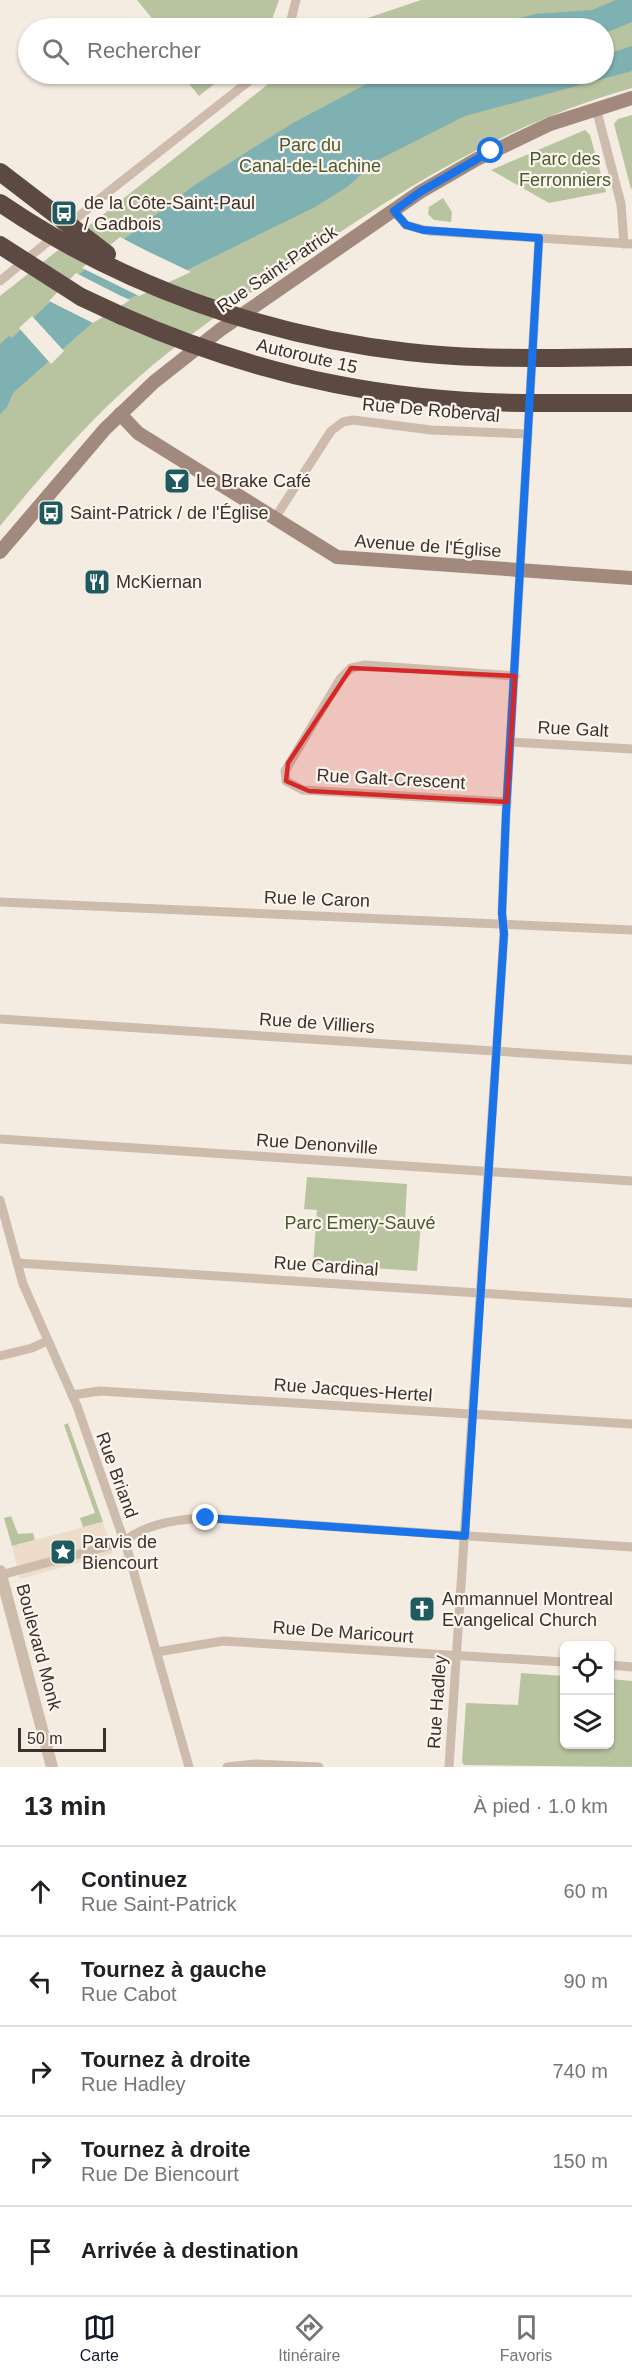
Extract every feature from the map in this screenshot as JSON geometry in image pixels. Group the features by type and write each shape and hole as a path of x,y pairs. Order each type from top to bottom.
{"highway":[{"path":"0,172 84,238 160,287"},
{"path":"0,203 76,249 160,287"},
{"name":"Autoroute 15","path":"0,245 81,297 194,346 298,378 427,399 632,403"},
{"path":"0,255 81,297"},
{"name":"Autoroute 15","path":"160,287 250,320 352,344 435,354 632,357"}],"main road":[{"name":"Rue Saint-Patrick","path":"0,552 76,459 120,414 171,368 220,330 442,178 497,148 550,124 632,98"},
{"name":"Avenue de l'Église","path":"120,414 138,433 337,557 632,578"}],"street":[{"path":"292,18 296,0"},
{"path":"0,281 246,84"},
{"path":"394,211 406,225 423,230 628,244 621,204 596,108"},
{"name":"Rue Hadley","path":"449,1767 496,1052 507,802 539,238"},
{"name":"Rue De Roberval","path":"275,518 331,431 343,422 353,420 431,430 528,434"},
{"name":"Rue Galt-Crescent","path":"507,802 303,790 286,782 285,771 340,679 351,668 365,665 515,676"},
{"name":"Rue Galt","path":"512,742 632,749"},
{"name":"Rue le Caron","path":"0,902 632,930"},
{"name":"Rue de Villiers","path":"0,1019 632,1060"},
{"name":"Rue Denonville","path":"0,1139 632,1181"},
{"name":"Rue Briand","path":"0,1200 31,1305 72,1395 124,1542 189,1767"},
{"name":"Rue Cardinal","path":"17,1263 632,1303"},
{"path":"0,1356 32,1348 47,1341"},
{"name":"Rue Jacques-Hertel","path":"72,1395 100,1391 632,1424"},
{"path":"0,1573 124,1542 134,1533 177,1521 206,1518 632,1547"},
{"name":"Boulevard Monk","path":"0,1573 52,1767"},
{"name":"Rue De Maricourt","path":"157,1652 224,1641 560,1662"},
{"path":"614,1665 632,1667"},
{"path":"227,1767 262,1764 319,1767"}],"highlighted area":[{"path":"351,668 515,676 507,802 309,791 286,781 288,763"}],"green space":[{"path":"137,0 279,0 273,18 152,18"},
{"name":"Parc du Canal-de-Lachine","path":"421,0 632,0 632,88 546,118 465,156 425,178 349,226 223,312 159,360 101,412 0,526 0,296 268,84 614,84 614,18 368,18"},
{"path":"189,84 214,84 199,96"},
{"name":"Parc des Ferronniers","path":"632,115 631,189 614,124 618,119"},
{"name":"Parc des Ferronniers","path":"585,130 590,135 606,192 549,203 491,170"},
{"path":"443,198 452,212 451,222 434,220 428,214 429,207"},
{"name":"Parc Emery-Sauvé","path":"307,1177 407,1184 405,1221 421,1223 417,1271 313,1264 317,1210 304,1209"},
{"path":"68,1423 103,1522 83,1527 80,1518 95,1513 64,1425"},
{"path":"11,1516 18,1534 33,1533 35,1540 12,1546 4,1518"},
{"path":"521,1673 560,1676 560,1749 614,1749 614,1679 632,1681 632,1767 464,1765 462,1762 466,1703 518,1705"}],"shaded area":[{"name":"Parvis de Biencourt","path":"103,1522 113,1553 20,1579 12,1546"}],"water":[{"path":"616,0 632,0 632,22 614,29 614,18 521,18 535,14 592,10"},
{"path":"632,46 632,71 614,76 614,52"},
{"path":"366,84 584,84 465,116 378,160 347,187 315,207 108,309 13,393 7,407 0,414 0,344 9,336 12,338 85,269 196,184 293,123"}],"pier":[{"path":"120,237 191,272 139,296 82,268"},
{"path":"76,273 130,300 93,323 49,301"},
{"path":"32,316 64,351 51,364 19,328"}],"place":[{"name":"de la Côte-Saint-Paul / Gadbois","path":"64,213"},
{"name":"Le Brake Café","path":"177,481"},
{"name":"Saint-Patrick / de l'Église","path":"51,513"},
{"name":"McKiernan","path":"97,582"},
{"name":"Parvis de Biencourt","path":"63,1552"},
{"name":"Ammannuel Montreal Evangelical Church","path":"422,1609"}],"route":[{"path":"206,1518 465,1536 504,934 502,913 506,814 512,742 520,559 539,238 423,230 406,225 394,211 442,178 491,151"}]}
